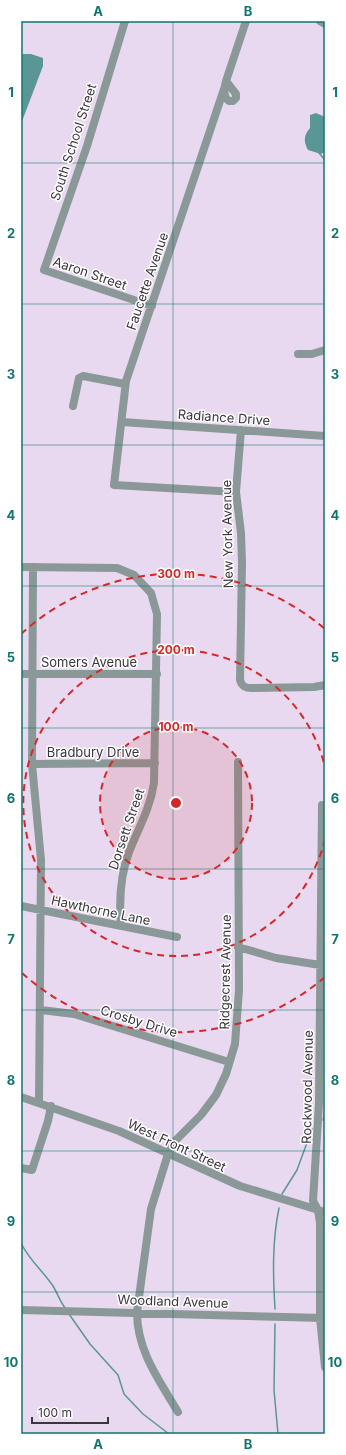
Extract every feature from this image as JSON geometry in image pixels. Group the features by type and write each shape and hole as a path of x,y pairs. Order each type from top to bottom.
{"street":[{"name":"South School Street","path":"44,270 86,146 125,21"},
{"name":"Faucette Avenue","path":"236,492 114,485 126,384 246,21"},
{"path":"320,21 325,24"},
{"name":"Aaron Street","path":"44,270 152,306"},
{"path":"298,354 312,354 325,350"},
{"path":"73,406 79,378 83,376 126,384"},
{"name":"Radiance Drive","path":"122,422 325,436"},
{"name":"New York Avenue","path":"241,430 236,492 241,540 241,685 246,688 314,687 325,685"},
{"name":"Dorsett Street","path":"21,567 109,567 126,571 141,581 151,593 157,614 154,783 149,805 128,854 122,879 121,925"},
{"path":"33,567 32,764 40,841 41,909 39,1102"},
{"name":"Somers Avenue","path":"21,674 157,674"},
{"name":"Ridgecrest Avenue","path":"178,1412 144,1353 137,1326 137,1312 150,1209 168,1154 177,1138 201,1115 208,1106 221,1084 229,1062 237,1029 238,762"},
{"name":"Bradbury Drive","path":"32,764 155,763"},
{"name":"Rockwood Avenue","path":"322,805 319,1103 313,1201 321,1211 322,1318 325,1367"},
{"name":"Hawthorne Lane","path":"21,906 121,925 177,938"},
{"path":"238,947 276,958 320,965"},
{"name":"Crosby Drive","path":"41,1010 74,1014 229,1062"},
{"name":"West Front Street","path":"21,1096 119,1131 240,1186 321,1211"},
{"path":"21,1168 32,1170 48,1121 51,1106"},
{"name":"Woodland Avenue","path":"21,1310 322,1318"}],"shaded area":[{"path":"23,54 31,54 43,58 43,66 21,124 21,56"},
{"path":"316,113 325,117 325,152 321,154 308,150 305,144 305,136 310,128 310,115"}],"waterway":[{"path":"319,153 325,160"},
{"path":"323,1120 325,1114"},
{"path":"282,1194 297,1170 312,1129"},
{"path":"275,1309 274,1258 275,1233 279,1208"},
{"path":"21,1243 28,1255 53,1286 66,1309"},
{"path":"69,1314 90,1344 118,1375 124,1394 143,1414 169,1434"},
{"path":"275,1324 274,1390 278,1434"}]}
